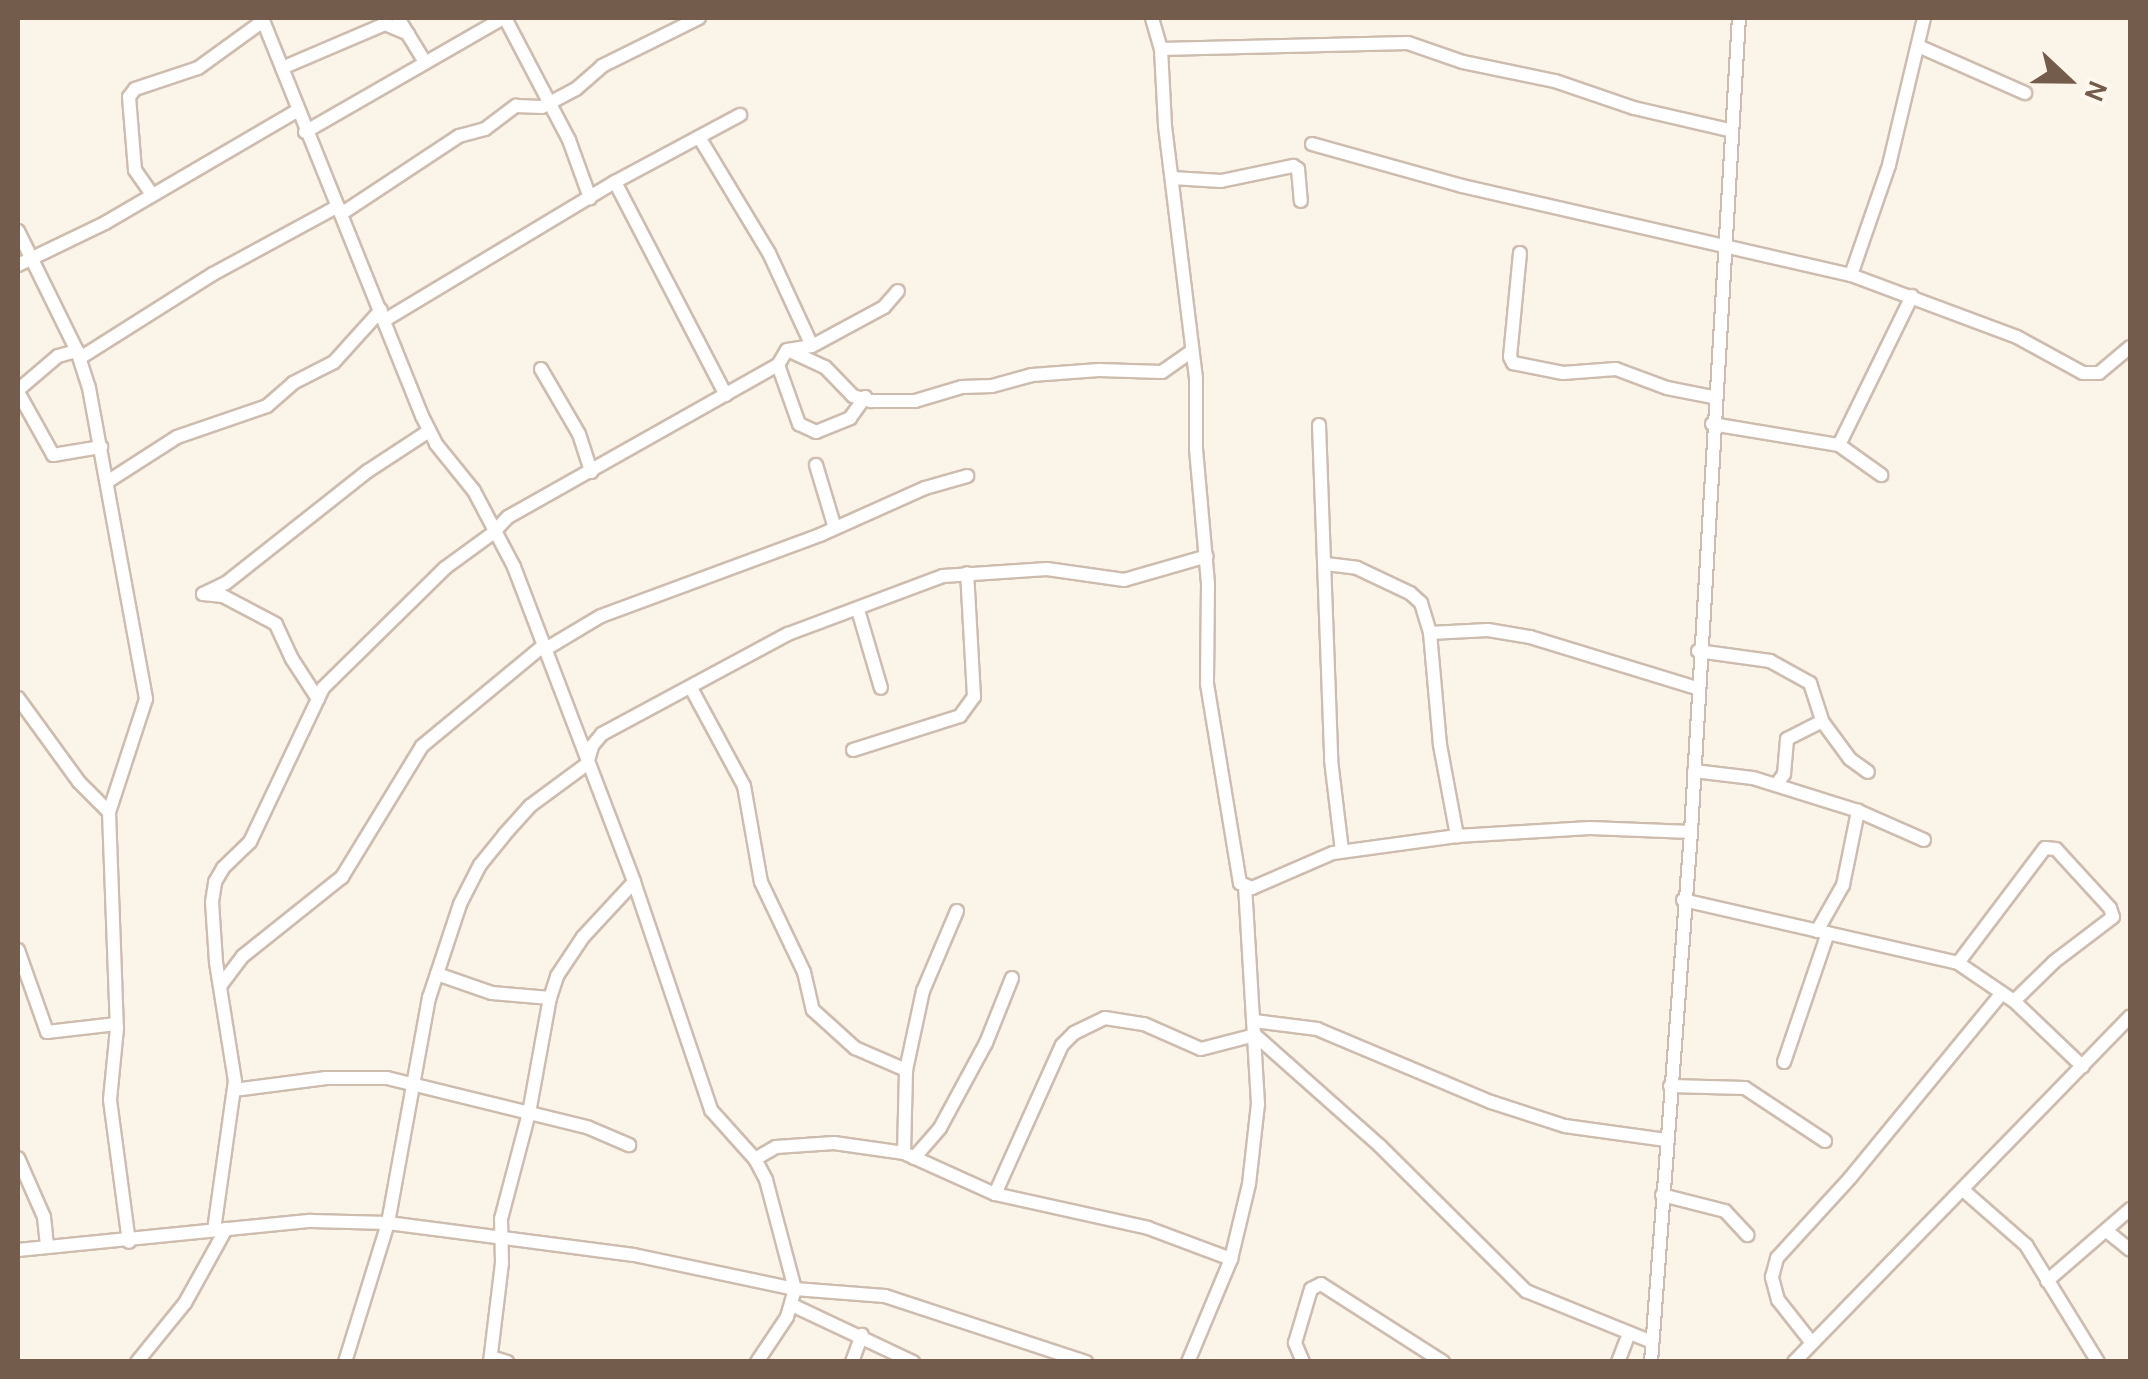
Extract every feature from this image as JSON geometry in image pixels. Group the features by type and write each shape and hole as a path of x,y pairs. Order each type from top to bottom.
{"street":[{"path":"398,18 425,62"},
{"path":"305,132 504,18 569,140 590,198"},
{"path":"101,447 52,455 18,391 58,356 79,355 213,274 340,210 459,136 485,129 510,108 548,104 576,88 602,66 699,18"},
{"path":"1152,18 1161,49 1191,352 1206,556 1207,684 1240,884 1245,888 1258,1104 1249,1184 1231,1259 1188,1362"},
{"path":"1651,1362 1694,772 1713,397 1739,18"},
{"path":"1851,275 1884,182 1924,18"},
{"path":"151,192 135,170 129,96 135,90 198,68 263,20 305,132 430,431 474,491 514,567 634,882 710,1110 755,1159 778,1218 794,1290 792,1304 757,1362"},
{"path":"282,68 385,24 408,34"},
{"path":"1161,49 1408,43 1449,58 1554,81 1634,108 1729,130"},
{"path":"1918,46 2025,93"},
{"path":"23,262 105,222 297,111"},
{"path":"107,482 177,437 267,406 300,378 334,362 383,315 740,115"},
{"path":"699,137 769,253 812,346"},
{"path":"1312,144 1462,186 1851,275 2017,337 2083,373 2099,373 2130,347"},
{"path":"1172,178 1221,182 1293,166 1298,170 1302,201"},
{"path":"615,182 726,395"},
{"path":"18,232 23,262 79,355 101,447 146,700 109,812 117,1024 110,1100 129,1242"},
{"path":"1520,253 1510,358 1513,363 1562,374 1616,368 1666,388 1713,397"},
{"path":"137,1362 184,1302 220,1229 234,1090 212,902 215,882 222,868 250,842 318,699 339,669 445,568 508,517 778,365 788,350 812,346 884,307 898,291"},
{"path":"1839,445 1912,296"},
{"path":"788,350 825,368 853,396 871,402 915,401 962,387 992,386 1032,376 1099,370 1162,372 1191,352"},
{"path":"778,365 799,424 816,432 850,418 865,397"},
{"path":"541,369 580,434 591,472"},
{"path":"1712,424 1839,445 1881,475"},
{"path":"1318,425 1326,564 1330,760 1342,851"},
{"path":"318,699 276,624 224,596 202,594 226,583 368,471 430,431"},
{"path":"816,465 834,525"},
{"path":"220,985 243,956 342,877 422,746 458,712 543,648 601,616 689,586 925,488 967,476"},
{"path":"345,1362 388,1223 437,974 460,904 480,865 530,806 587,764 592,746 602,734 788,634 930,580 967,573 1046,569 1124,580 1206,556"},
{"path":"1326,564 1356,568 1410,593 1420,603 1430,634 1440,745 1458,836"},
{"path":"854,750 960,716 974,697 967,573"},
{"path":"858,610 881,688"},
{"path":"1430,634 1488,630 1530,637 1697,688"},
{"path":"1698,651 1780,664 1815,688 1822,721 1850,759 1868,772"},
{"path":"692,688 744,786 761,882 804,972 813,1010 855,1048 906,1070"},
{"path":"18,698 78,782 109,812"},
{"path":"1776,785 1784,774 1787,739 1822,721"},
{"path":"1694,772 1739,774 1858,811 1924,840"},
{"path":"1784,1062 1822,932 1843,885 1858,811"},
{"path":"1245,888 1342,851 1458,836 1590,828 1690,832"},
{"path":"1812,1342 1778,1300 1772,1277 1777,1258 2008,997 2113,918 2110,908 2056,849 2045,848 1958,962"},
{"path":"507,1362 490,1359 501,1219 529,1113 550,998 557,976 583,937 634,882"},
{"path":"1683,900 1958,962 2008,997 2083,1067"},
{"path":"909,1156 906,1070 928,976 957,911"},
{"path":"18,950 47,1032 117,1024"},
{"path":"437,974 492,993 550,998"},
{"path":"909,1156 940,1128 986,1043 1012,978"},
{"path":"1794,1362 2130,1016"},
{"path":"995,1194 1020,1147 1062,1045 1074,1033 1105,1018 1144,1024 1201,1049 1255,1028 1318,1029 1491,1102 1565,1126 1666,1140"},
{"path":"1255,1028 1526,1292 1652,1342"},
{"path":"234,1090 326,1078 387,1078 587,1128 629,1145"},
{"path":"1670,1086 1745,1088 1825,1141"},
{"path":"755,1159 776,1147 834,1142 909,1156 995,1194 1148,1228 1231,1259"},
{"path":"18,1158 44,1217 47,1247"},
{"path":"1963,1190 2014,1231 2098,1362"},
{"path":"1662,1196 1725,1211 1747,1235"},
{"path":"2047,1281 2130,1209"},
{"path":"18,1250 311,1221 388,1223 634,1254 794,1290 885,1296 1086,1362"},
{"path":"2108,1232 2130,1250"},
{"path":"1303,1362 1295,1343 1311,1289 1321,1284 1443,1362"},
{"path":"792,1304 912,1362"},
{"path":"1618,1362 1628,1333"},
{"path":"852,1362 862,1335"}]}
